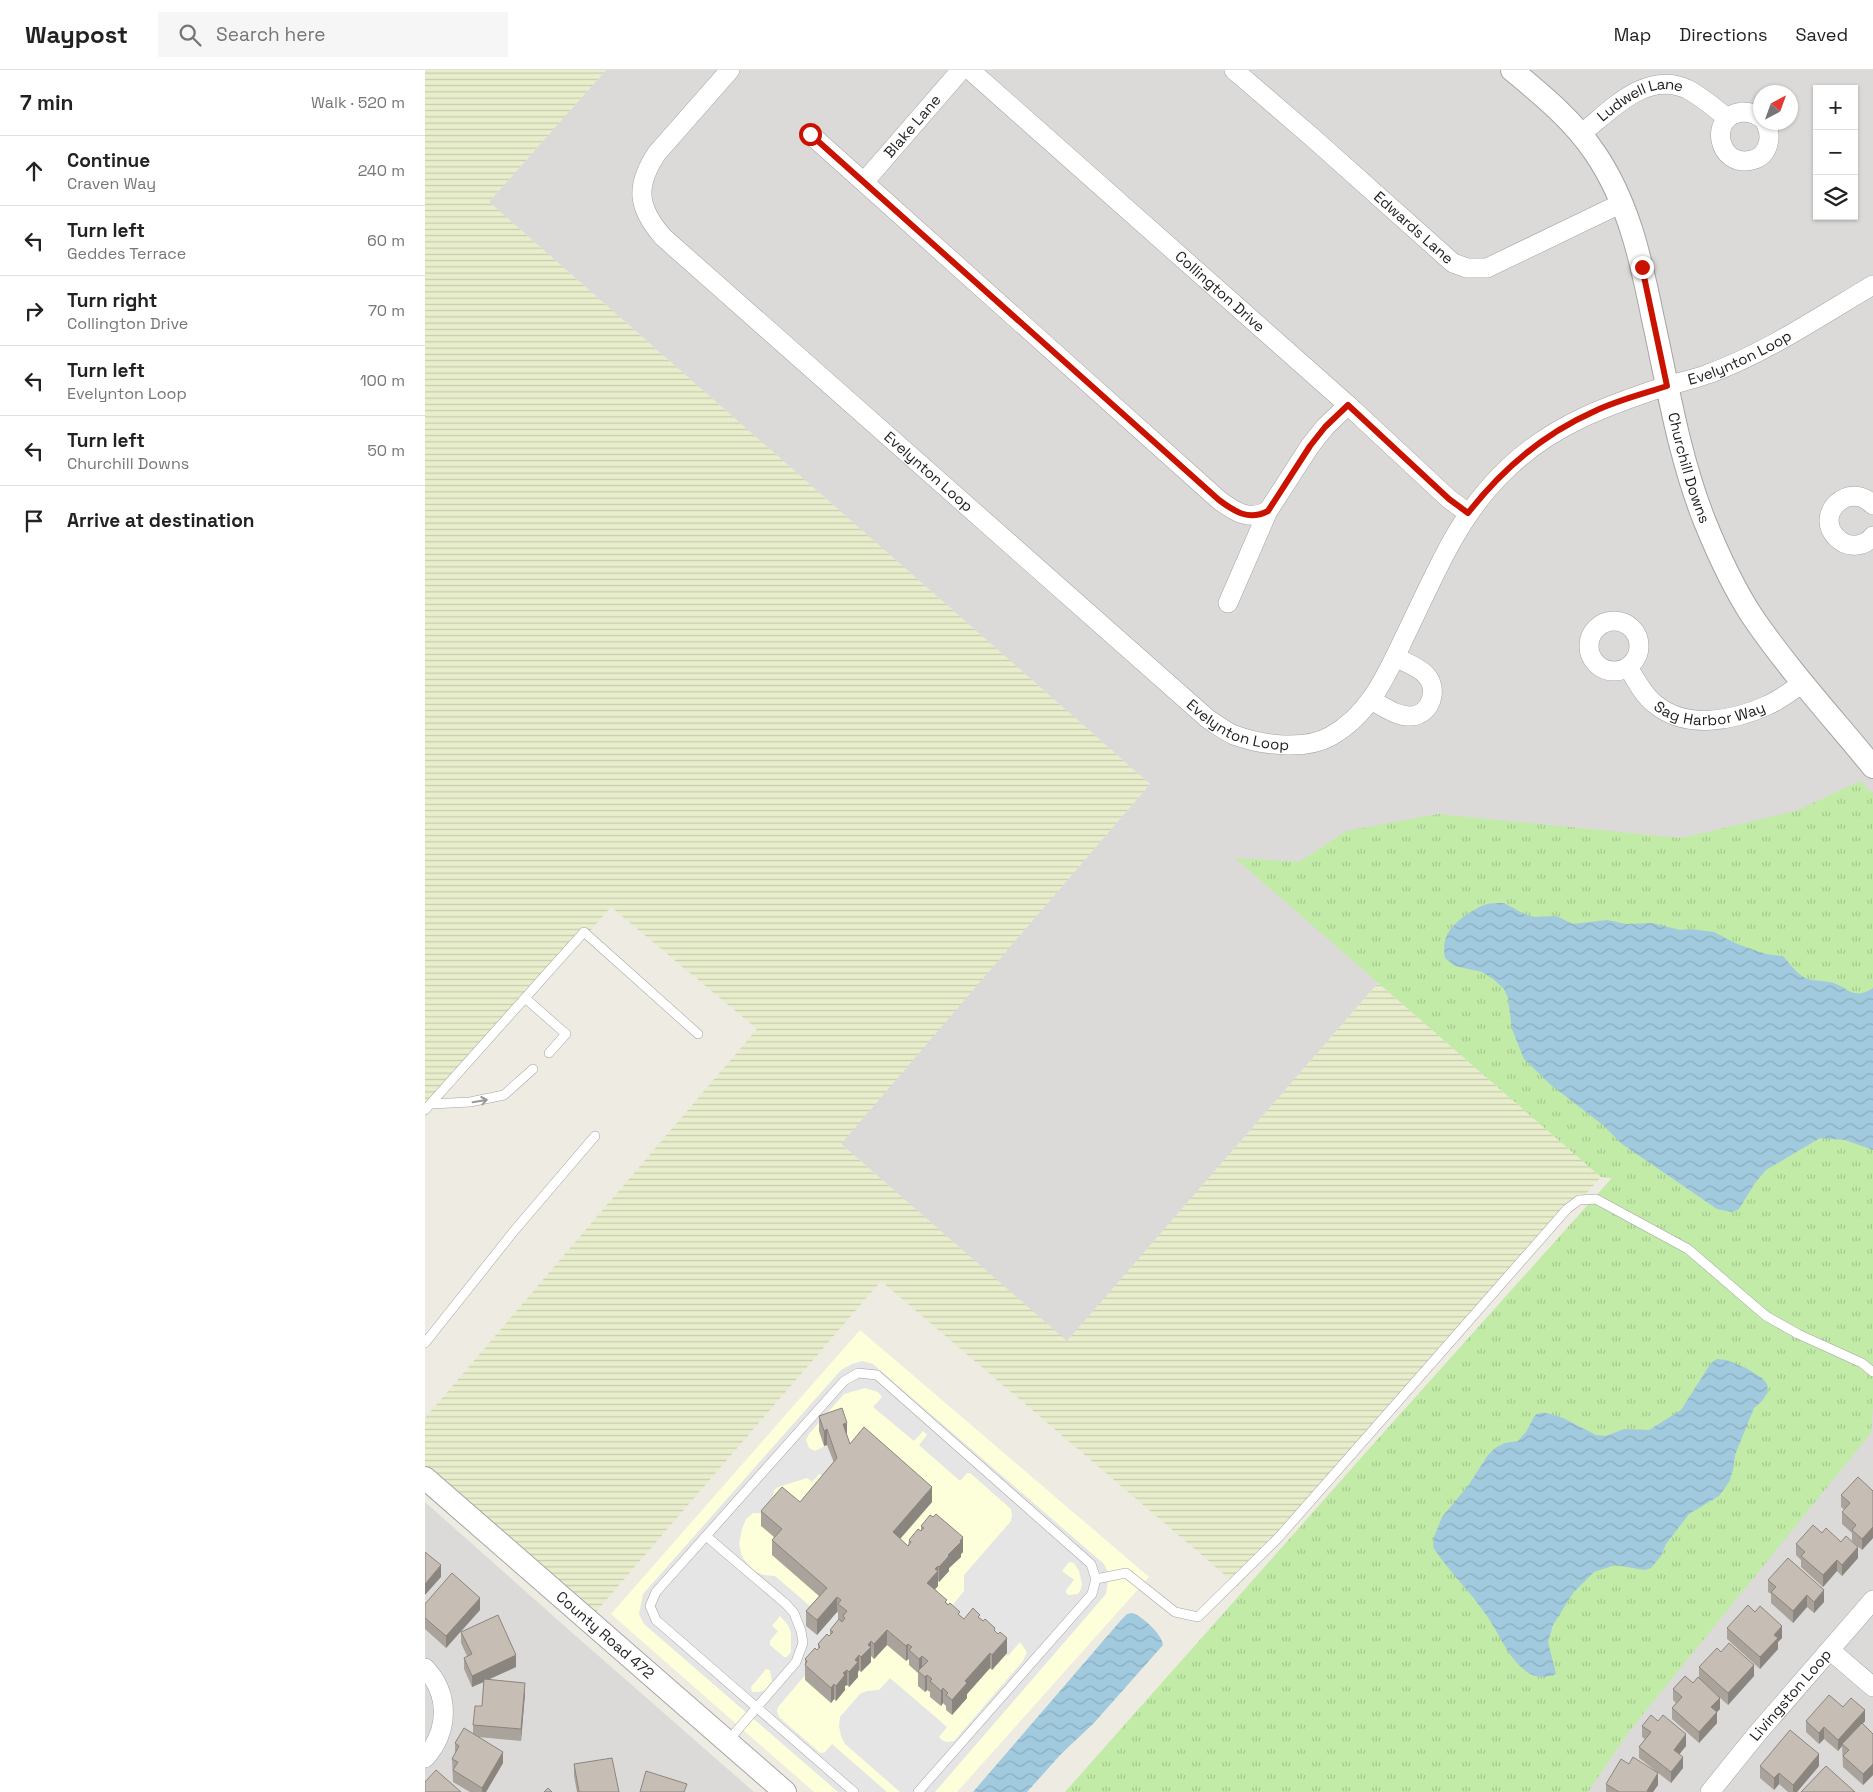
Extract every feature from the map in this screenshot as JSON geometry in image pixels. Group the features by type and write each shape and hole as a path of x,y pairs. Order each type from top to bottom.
{"street":[{"name":"Evelynton Loop","path":"730,70 657,153 647,167 642,185 643,205 650,222 663,236 1201,712 1232,734 1264,744 1299,745 1329,737 1351,722 1371,700 1385,679 1445,553 1468,513 1487,488 1510,465 1537,443 1562,427 1596,410 1708,374 1755,353 1873,285"},
{"name":"Blake Lane","path":"863,182 961,70"},
{"name":"Collington Drive","path":"970,70 1348,405 1449,499 1468,513"},
{"name":"Edwards Lane","path":"1234,70 1453,263 1467,268 1487,268 1622,203"},
{"name":"Churchill Downs","path":"1512,70 1566,118 1581,134 1595,152 1622,203 1633,233 1642,267 1667,386 1693,491 1719,554 1751,614 1803,682 1873,767"},
{"name":"Ludwell Lane","path":"1581,134 1638,90 1654,85 1670,84 1687,89 1727,118"},
{"path":"1753,114 1748,112 1737,113 1727,118 1721,128 1720,138 1723,149 1731,157 1741,161 1757,158 1762,155 1768,146 1768,130"},
{"path":"810,134 1219,500 1235,512 1249,516 1261,515 1268,511"},
{"path":"1228,603 1268,511 1310,446 1325,427 1348,405"},
{"path":"1873,505 1868,500 1857,496 1846,497 1837,502 1831,512 1829,523 1833,533 1840,541 1851,545 1862,545 1873,536"},
{"path":"1371,700 1401,716 1422,713 1430,704 1433,694 1431,683 1425,674 1395,658"},
{"name":"Sag Harbor Way","path":"1628,667 1654,704 1667,713 1707,721 1740,716 1769,705 1803,682"},
{"name":"County Road 472","path":"425,1478 785,1792"},
{"name":"Livingston Loop","path":"1715,1790 1756,1735 1873,1600"},
{"path":"1830,1650 1873,1687"},
{"path":"425,1668 438,1684 443,1699 440,1732 432,1751 425,1758"}],"lane":[{"path":"428,1107 584,932 698,1034"},
{"path":"525,998 566,1034 549,1053"},
{"path":"428,1107 470,1102 504,1095 533,1069"},
{"path":"425,1343 514,1231 595,1136"},
{"path":"1096,1579 1126,1574 1175,1612 1198,1616 1279,1538 1567,1209 1579,1200 1596,1199 1687,1249 1766,1316 1797,1334 1862,1363 1873,1372"},
{"path":"854,1792 656,1620 650,1606 656,1592 844,1381 858,1372 877,1375 1091,1564 1096,1579 1093,1594 918,1792"},
{"path":"706,1536 786,1604 794,1613 801,1631 803,1643 796,1662 727,1742"}],"shaded area":[{"path":"425,70 606,70 489,202 1150,784 841,1144 1067,1341 1378,983 1601,1177 1238,1586 881,1281 595,1613 425,1466 425,1418 757,1029 611,907 425,1117"},
{"path":"606,70 1873,70 1873,1792 1066,1792 1612,1178 1601,1177 1378,983 1067,1342 840,1143 1150,784 489,202"},
{"path":"860,1330 1149,1577 957,1792 814,1792 611,1614"},
{"path":"862,1361 873,1364 1104,1564 1109,1574 1106,1594 935,1792 900,1792 845,1744 839,1726 840,1717 860,1694 879,1690 890,1678 947,1727 939,1737 942,1740 946,1742 954,1741 1023,1661 1027,1652 1020,1642 1008,1656 951,1607 964,1591 964,1575 1011,1521 1012,1515 1011,1509 970,1473 967,1473 960,1481 919,1445 927,1435 923,1431 914,1441 873,1407 882,1397 878,1392 865,1388 844,1394 809,1434 806,1440 809,1448 815,1451 827,1445 835,1465 823,1476 819,1474 812,1482 807,1478 774,1490 767,1519 760,1513 753,1513 746,1519 739,1544 742,1557 754,1571 764,1575 775,1576 818,1613 817,1635 837,1612 841,1615 847,1626 778,1707 779,1717 820,1753 825,1752 832,1744 887,1792 838,1792 644,1624 639,1614 643,1594 841,1370","holes":["1069,1562 1074,1563 1079,1571 1082,1584 1078,1594 1069,1595 1066,1593 1066,1590 1074,1580 1062,1571","780,1616 788,1625 791,1633 791,1652 787,1657 784,1657 770,1645 770,1641 778,1631 772,1626","766,1669 770,1670 772,1682 765,1690 752,1692 751,1687"]},
{"path":"425,1502 569,1630 754,1792 425,1792"}],"green space":[{"path":"1860,781 1873,794 1873,1405 1871,1433 1627,1734 1588,1792 1065,1792 1612,1178 1601,1177 1235,858 1299,862 1346,831 1438,814 1681,838 1796,811"}],"water":[{"path":"1491,903 1504,903 1524,914 1535,917 1556,916 1573,924 1607,920 1626,924 1652,923 1680,930 1690,929 1714,932 1754,950 1783,956 1797,972 1809,979 1829,982 1854,993 1866,992 1873,988 1873,1150 1845,1140 1820,1138 1766,1170 1755,1183 1739,1209 1732,1212 1717,1209 1622,1144 1603,1125 1551,1085 1524,1059 1512,1029 1508,998 1504,989 1482,972 1455,966 1445,958 1444,944 1448,933 1455,924 1482,906"},
{"path":"1717,1359 1726,1360 1746,1368 1762,1378 1767,1384 1768,1392 1754,1408 1735,1455 1729,1482 1719,1496 1689,1514 1666,1544 1661,1556 1651,1568 1645,1570 1615,1565 1594,1572 1573,1593 1553,1625 1548,1642 1556,1674 1541,1677 1527,1672 1515,1660 1481,1607 1433,1547 1434,1537 1442,1517 1468,1486 1488,1455 1495,1448 1505,1443 1518,1441 1526,1432 1535,1415 1547,1413 1563,1418 1596,1435 1606,1436 1624,1429 1649,1430 1681,1410 1711,1363"},
{"path":"1132,1613 1151,1626 1163,1645 1093,1724 1062,1753 1027,1792 973,1792 1122,1619 1127,1614"}],"building":[{"path":"842,1408 847,1423 843,1424 850,1444 864,1427 932,1487 893,1532 908,1546 911,1542 909,1540 918,1529 921,1531 924,1528 921,1526 930,1515 933,1517 936,1514 963,1537 949,1556 935,1569 938,1571 927,1583 947,1600 945,1602 948,1605 950,1603 960,1612 958,1614 964,1619 973,1608 980,1615 978,1617 983,1621 985,1619 995,1628 994,1630 998,1634 1000,1632 1007,1638 992,1655 990,1653 965,1681 967,1683 952,1700 946,1695 948,1693 943,1688 941,1691 930,1681 932,1679 927,1675 925,1677 918,1671 928,1661 922,1656 919,1659 909,1650 912,1647 908,1644 906,1646 887,1630 874,1644 871,1641 868,1645 871,1647 861,1657 859,1655 855,1660 858,1662 849,1672 847,1670 843,1673 845,1675 836,1686 834,1684 831,1688 805,1665 807,1661 805,1659 815,1648 817,1650 820,1647 818,1644 827,1634 829,1636 833,1632 830,1630 839,1619 842,1622 845,1618 843,1616 847,1611 838,1604 841,1600 837,1597 817,1620 806,1611 827,1588 772,1540 782,1529 761,1511 782,1487 800,1502 837,1458 827,1429 824,1431 819,1416"},
{"path":"1858,1477 1873,1491 1873,1527 1862,1539 1852,1530 1856,1525 1842,1512 1850,1503 1841,1495"},
{"path":"1813,1525 1822,1533 1826,1528 1841,1542 1846,1536 1858,1547 1842,1565 1837,1560 1823,1575 1801,1556 1805,1552 1796,1544"},
{"path":"425,1552 441,1565 425,1584"},
{"path":"1788,1558 1824,1590 1814,1602 1807,1595 1793,1611 1771,1592 1776,1587 1768,1580"},
{"path":"452,1573 480,1598 446,1636 425,1618 425,1604"},
{"path":"1748,1605 1755,1612 1760,1606 1782,1626 1774,1635 1778,1638 1760,1657 1727,1628"},
{"path":"498,1615 516,1655 472,1676 464,1658 472,1654 461,1632"},
{"path":"1729,1643 1754,1665 1728,1693 1699,1667 1717,1648 1721,1652"},
{"path":"1685,1676 1693,1683 1698,1677 1720,1698 1711,1707 1717,1712 1699,1732 1672,1708 1682,1697 1673,1689"},
{"path":"484,1679 525,1683 521,1729 473,1725 475,1706 482,1706"},
{"path":"1829,1695 1843,1707 1851,1698 1865,1710 1838,1740 1824,1727 1819,1733 1806,1721"},
{"path":"1651,1715 1658,1721 1663,1715 1686,1734 1674,1750 1683,1757 1671,1772 1639,1747 1651,1732 1642,1726"},
{"path":"1862,1723 1873,1734 1873,1764 1863,1774 1843,1756 1849,1750 1842,1744"},
{"path":"464,1728 503,1752 482,1788 453,1770 458,1762 452,1759 459,1746 455,1743"},
{"path":"1790,1730 1819,1754 1793,1785 1779,1773 1774,1778 1760,1766"},
{"path":"1633,1757 1658,1773 1647,1791 1649,1792 1619,1792 1606,1784 1621,1759 1629,1764"},
{"path":"612,1758 619,1792 579,1792 574,1764"},
{"path":"1826,1766 1855,1792 1801,1792"},
{"path":"436,1770 461,1792 425,1792 425,1782"},
{"path":"646,1771 687,1784 684,1792 640,1792"},
{"path":"548,1788 552,1792 544,1792"}],"route":[{"path":"810,134 1219,500 1235,512 1249,516 1261,515 1268,511 1310,446 1325,427 1348,405 1449,499 1468,513 1487,488 1510,465 1537,443 1562,427 1596,410 1667,386 1642,267"}]}
